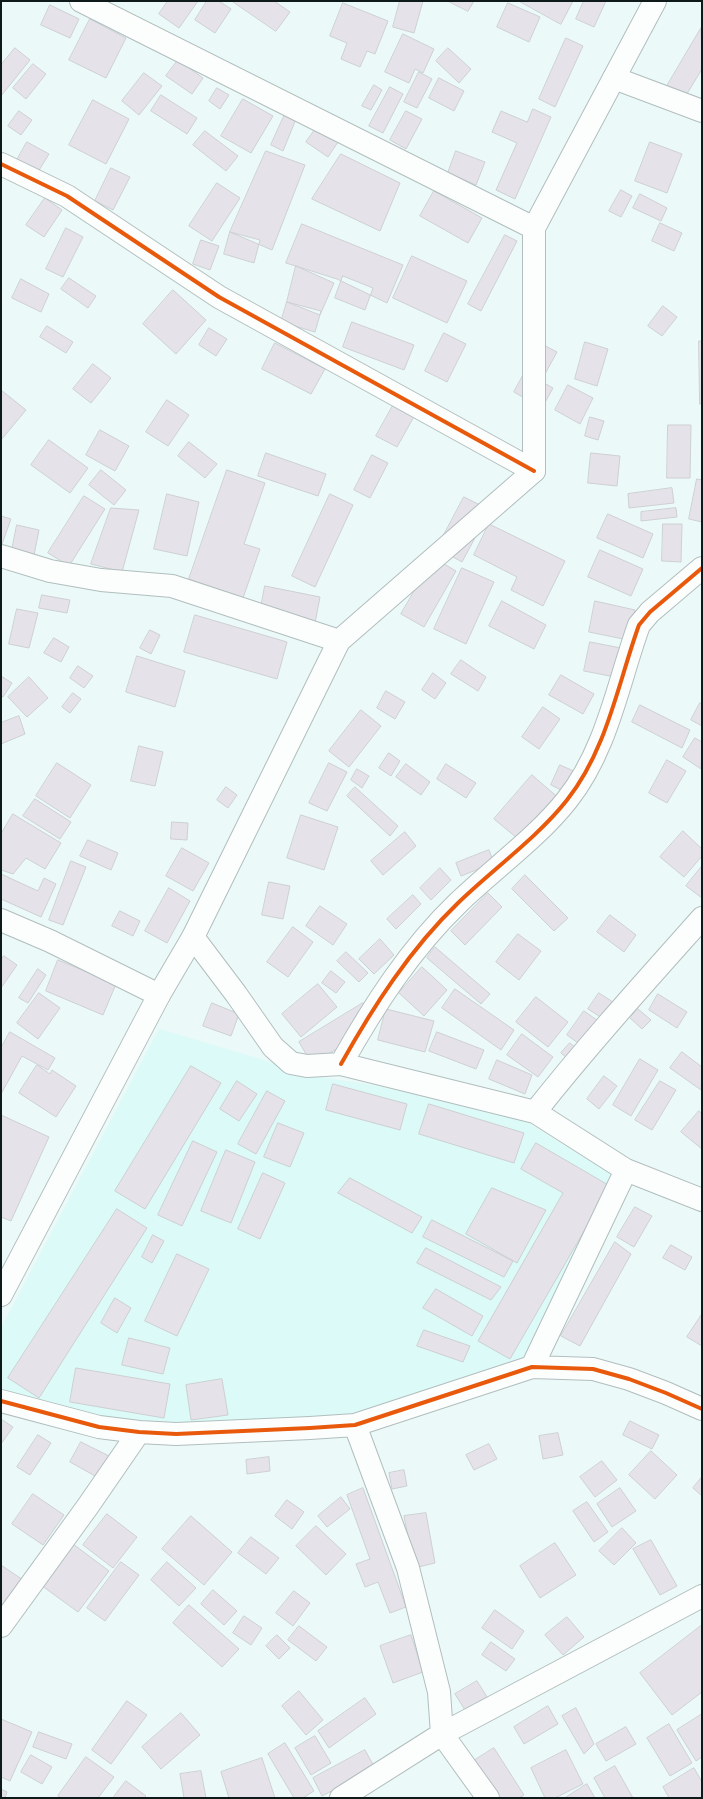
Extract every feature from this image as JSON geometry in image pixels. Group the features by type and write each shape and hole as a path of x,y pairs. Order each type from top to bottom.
{"street":[{"path":"81,1 534,228"},
{"path":"1,1295 159,995 193,937 339,641 534,471 534,228 655,1"},
{"path":"614,78 702,112"},
{"path":"1,164 67,196 219,297 534,471"},
{"path":"1,556 57,572 101,580 172,586 339,641"},
{"path":"341,1064 361,1028 417,948 457,904 540,828 568,800 588,768 603,736 639,625 650,612 702,568"},
{"path":"535,1112 565,1074 702,918"},
{"path":"1,920 50,941 159,995"},
{"path":"193,937 236,994 273,1047 290,1063 307,1066 341,1064 535,1112 626,1170 702,1200"},
{"path":"532,1367 626,1170"},
{"path":"1,1401 100,1427 139,1432 176,1434 237,1433 355,1425 532,1367 593,1369 629,1379 666,1393 702,1410"},
{"path":"355,1425 408,1568 438,1692 442,1734 488,1798"},
{"path":"1,1626 88,1506 139,1432"},
{"path":"341,1798 442,1734 702,1596"}],"shaded area":[{"path":"159,1029 261,1059 307,1075 379,1086 522,1119 612,1175 527,1361 349,1417 164,1426 58,1409 1,1389 1,1328"}],"building":[{"path":"168,1 198,1 179,28 159,14"},
{"path":"207,1 219,1 231,9 215,33 195,20"},
{"path":"232,1 274,1 290,12 276,31"},
{"path":"400,1 423,1 414,33 393,27"},
{"path":"448,1 474,1 468,11"},
{"path":"519,1 573,1 561,24"},
{"path":"584,1 606,1 594,27 576,19"},
{"path":"343,3 388,21 375,54 367,51 360,67 341,59 347,43 330,36"},
{"path":"508,3 540,17 529,42 497,27"},
{"path":"50,5 79,19 70,38 41,25"},
{"path":"90,19 126,38 106,78 69,60"},
{"path":"701,28 702,69 685,97 667,86"},
{"path":"403,34 434,49 423,73 415,69 409,83 385,72"},
{"path":"566,38 583,46 555,107 539,99"},
{"path":"15,48 30,60 1,96 1,65"},
{"path":"448,48 471,69 459,83 436,61"},
{"path":"178,60 203,78 192,94 166,76"},
{"path":"33,64 46,74 26,99 13,88"},
{"path":"419,72 432,79 417,108 404,102"},
{"path":"144,73 162,86 139,115 122,101"},
{"path":"439,78 464,91 454,111 429,98"},
{"path":"374,85 382,90 371,110 362,106"},
{"path":"390,87 403,94 383,133 369,126"},
{"path":"217,88 229,95 220,109 209,101"},
{"path":"161,95 197,118 187,134 151,111"},
{"path":"243,99 273,116 251,153 221,136"},
{"path":"93,100 129,119 106,164 69,145"},
{"path":"533,109 551,117 515,199 496,190 517,143 492,132 501,111 527,122"},
{"path":"19,111 32,120 21,135 8,126"},
{"path":"406,111 422,119 406,149 390,140"},
{"path":"285,114 296,119 283,151 271,145"},
{"path":"317,127 338,142 328,157 306,142"},
{"path":"205,131 238,156 226,171 193,145"},
{"path":"27,142 49,154 38,172 17,160"},
{"path":"650,142 682,154 667,193 635,181"},
{"path":"266,151 305,165 272,250 230,232"},
{"path":"456,151 485,162 476,185 448,173"},
{"path":"341,154 400,183 380,231 312,199"},
{"path":"111,168 130,177 113,210 95,201"},
{"path":"217,183 240,198 212,241 189,226"},
{"path":"621,190 632,196 621,217 609,211"},
{"path":"434,191 482,218 468,243 420,216"},
{"path":"640,194 667,208 661,221 633,208"},
{"path":"45,198 62,210 44,237 26,225"},
{"path":"660,223 682,233 674,251 652,241"},
{"path":"302,224 403,265 387,303 337,279 286,263"},
{"path":"66,228 83,237 63,277 46,269"},
{"path":"230,232 260,240 254,263 224,254"},
{"path":"505,235 517,241 481,311 468,304"},
{"path":"201,240 219,246 210,270 193,264"},
{"path":"412,256 467,281 447,323 393,298"},
{"path":"296,266 334,283 320,315 287,302"},
{"path":"343,276 373,288 365,310 335,298"},
{"path":"69,278 96,296 88,308 61,289"},
{"path":"21,279 49,294 41,312 12,298"},
{"path":"173,290 206,320 176,354 143,324"},
{"path":"287,302 321,311 315,332 281,322"},
{"path":"663,306 677,317 662,336 648,326"},
{"path":"352,322 414,345 404,370 343,347"},
{"path":"47,326 73,342 66,353 40,337"},
{"path":"209,328 227,339 216,356 199,345"},
{"path":"444,333 466,344 447,382 425,371"},
{"path":"699,341 702,341 702,404 700,404"},
{"path":"538,342 557,352 545,374"},
{"path":"585,342 608,349 597,386 575,379"},
{"path":"275,343 325,369 311,394 262,369"},
{"path":"93,364 111,378 91,403 73,389"},
{"path":"525,372 553,388 542,408 514,392"},
{"path":"568,385 593,398 580,424 555,410"},
{"path":"1,390 26,410 1,440"},
{"path":"167,400 189,415 168,446 146,432"},
{"path":"395,402 416,413 397,447 376,436"},
{"path":"590,417 604,421 598,440 585,436"},
{"path":"668,425 691,425 690,478 667,478"},
{"path":"100,430 129,446 115,471 86,455"},
{"path":"49,440 88,468 70,493 31,465"},
{"path":"189,442 217,464 205,478 178,456"},
{"path":"266,453 326,474 318,496 258,476"},
{"path":"591,453 620,456 617,486 588,483"},
{"path":"372,455 388,463 370,498 354,490"},
{"path":"101,470 126,490 114,505 89,485"},
{"path":"227,470 265,483 244,544 260,549 243,598 189,579"},
{"path":"697,479 702,480 702,522 689,519"},
{"path":"672,488 674,503 629,508 628,494"},
{"path":"167,494 199,502 187,556 154,549"},
{"path":"330,494 353,505 315,587 292,576"},
{"path":"84,496 105,509 69,566 48,553"},
{"path":"464,497 490,510 462,562 437,548"},
{"path":"111,508 139,510 122,572 91,564"},
{"path":"676,508 677,517 641,521 641,512"},
{"path":"608,514 653,534 643,558 597,538"},
{"path":"1,516 11,519 2,544 1,544"},
{"path":"489,524 565,561 543,606 511,590 517,577 474,555"},
{"path":"663,524 682,524 681,562 662,561"},
{"path":"17,525 39,530 34,555 12,550"},
{"path":"600,550 643,569 631,596 588,577"},
{"path":"434,558 456,571 424,627 401,614"},
{"path":"462,568 494,582 466,644 434,629"},
{"path":"265,586 320,597 315,623 260,613"},
{"path":"42,595 70,600 67,613 39,608"},
{"path":"502,601 546,625 534,649 489,626"},
{"path":"595,601 635,610 628,640 589,632"},
{"path":"17,609 38,613 29,648 9,644"},
{"path":"195,615 287,642 277,679 184,652"},
{"path":"150,630 160,635 151,654 140,648"},
{"path":"54,638 69,647 61,662 44,653"},
{"path":"590,642 621,648 615,677 584,671"},
{"path":"137,656 185,671 175,707 126,692"},
{"path":"461,660 486,677 478,691 451,674"},
{"path":"78,666 93,676 84,688 70,678"},
{"path":"433,673 446,683 435,699 422,690"},
{"path":"561,675 594,694 583,714 549,695"},
{"path":"1,676 12,683 3,697 1,696"},
{"path":"29,677 48,698 27,717 8,697"},
{"path":"386,691 405,702 395,719 377,708"},
{"path":"73,693 81,699 70,713 62,707"},
{"path":"700,703 702,704 702,726 691,720"},
{"path":"640,705 690,730 682,748 632,722"},
{"path":"543,707 560,719 539,749 522,737"},
{"path":"361,710 381,726 349,767 329,751"},
{"path":"19,716 25,734 1,744 1,723"},
{"path":"695,738 702,742 701,769 683,757"},
{"path":"139,746 163,752 155,786 131,781"},
{"path":"389,753 400,761 391,776 379,768"},
{"path":"667,760 686,771 667,803 649,793"},
{"path":"57,763 91,785 70,818 36,796"},
{"path":"329,763 347,772 327,811 309,803"},
{"path":"406,764 430,782 421,795 396,777"},
{"path":"446,764 476,783 466,798 437,779"},
{"path":"560,765 578,773 569,794 551,785"},
{"path":"357,769 369,776 362,788 351,780"},
{"path":"532,775 561,800 523,843 494,819"},
{"path":"226,787 237,795 228,808 217,800"},
{"path":"355,787 398,826 390,836 347,796"},
{"path":"35,799 71,822 60,839 23,816"},
{"path":"13,814 61,843 45,869 26,858 13,874 1,870 1,834"},
{"path":"301,815 338,827 324,870 287,858"},
{"path":"172,822 188,823 187,840 171,839"},
{"path":"683,831 702,849 702,856 684,877 660,857"},
{"path":"405,832 416,846 383,875 371,861"},
{"path":"88,840 118,853 111,870 80,856"},
{"path":"182,848 209,863 193,891 166,876"},
{"path":"489,850 494,863 461,876 456,863"},
{"path":"71,861 86,867 63,925 49,920"},
{"path":"702,866 702,898 686,886"},
{"path":"440,868 451,880 431,900 420,888"},
{"path":"1,874 38,891 44,878 56,884 41,917 1,899"},
{"path":"525,875 568,918 554,931 512,889"},
{"path":"269,882 290,886 283,919 262,915"},
{"path":"169,888 190,901 167,943 145,931"},
{"path":"488,893 502,907 465,945 451,931"},
{"path":"413,895 421,904 396,929 387,919"},
{"path":"320,906 347,924 333,945 306,926"},
{"path":"120,911 140,921 133,936 112,926"},
{"path":"610,915 636,935 624,952 597,932"},
{"path":"293,927 313,942 288,977 267,962"},
{"path":"518,934 541,951 519,980 496,962"},
{"path":"380,939 394,955 374,974 359,959"},
{"path":"435,947 490,994 481,1004 427,958"},
{"path":"346,952 368,973 359,982 337,961"},
{"path":"4,956 17,965 1,988 1,960"},
{"path":"58,960 116,984 103,1015 46,991"},
{"path":"422,967 447,990 424,1016 399,993"},
{"path":"38,969 46,975 28,1003 19,998"},
{"path":"331,971 345,982 336,993 322,983"},
{"path":"318,984 337,1007 301,1037 282,1014"},
{"path":"455,989 514,1030 501,1050 442,1008"},
{"path":"39,993 60,1008 38,1039 17,1023"},
{"path":"599,993 613,1002 602,1018 588,1009"},
{"path":"658,994 687,1012 677,1028 649,1010"},
{"path":"536,997 568,1022 548,1047 516,1022"},
{"path":"212,1003 239,1014 231,1036 203,1026"},
{"path":"363,1003 376,1025 312,1064 299,1042"},
{"path":"386,1009 434,1021 425,1052 378,1040"},
{"path":"638,1009 651,1020 642,1029 630,1018"},
{"path":"584,1011 604,1025 586,1049 567,1035"},
{"path":"10,1032 55,1058 48,1070 22,1056 1,1094 1,1048"},
{"path":"437,1032 484,1050 476,1069 429,1051"},
{"path":"522,1034 553,1057 538,1077 507,1055"},
{"path":"570,1043 581,1052 573,1063 561,1053"},
{"path":"682,1052 702,1067 701,1090 670,1068"},
{"path":"640,1059 658,1070 631,1116 613,1105"},
{"path":"497,1060 532,1075 525,1094 489,1079"},
{"path":"37,1065 50,1074 52,1070 76,1086 56,1117 19,1093"},
{"path":"191,1066 221,1083 145,1209 115,1191"},
{"path":"604,1076 617,1086 599,1109 587,1099"},
{"path":"237,1081 257,1094 239,1121 220,1109"},
{"path":"660,1081 676,1090 652,1130 635,1120"},
{"path":"333,1084 407,1104 400,1130 326,1110"},
{"path":"267,1091 285,1101 256,1154 238,1144"},
{"path":"429,1104 524,1133 514,1163 419,1134"},
{"path":"699,1111 702,1114 702,1149 681,1132"},
{"path":"1,1115 49,1137 11,1221 1,1217"},
{"path":"278,1123 304,1133 290,1167 264,1157"},
{"path":"193,1141 217,1152 182,1226 158,1215"},
{"path":"536,1143 610,1186 510,1359 478,1341 563,1193 521,1169"},
{"path":"226,1150 255,1162 231,1223 201,1211"},
{"path":"263,1173 285,1183 260,1239 238,1229"},
{"path":"350,1178 422,1217 412,1233 338,1193"},
{"path":"492,1188 546,1210 517,1263 466,1234"},
{"path":"635,1207 652,1216 634,1247 617,1237"},
{"path":"117,1209 147,1228 39,1398 8,1378"},
{"path":"432,1220 513,1261 504,1277 423,1237"},
{"path":"153,1235 164,1241 152,1263 142,1257"},
{"path":"615,1242 631,1254 580,1346 561,1336"},
{"path":"671,1245 692,1257 685,1270 663,1258"},
{"path":"426,1248 501,1287 491,1300 417,1263"},
{"path":"177,1254 209,1269 177,1336 145,1321"},
{"path":"436,1289 483,1316 472,1336 423,1308"},
{"path":"115,1298 131,1308 117,1333 101,1323"},
{"path":"702,1314 702,1346 687,1337"},
{"path":"424,1330 470,1346 463,1362 417,1346"},
{"path":"129,1338 170,1348 163,1374 122,1365"},
{"path":"76,1368 170,1384 164,1418 70,1402"},
{"path":"222,1379 228,1415 191,1420 186,1385"},
{"path":"1,1419 13,1427 1,1444"},
{"path":"630,1421 659,1435 652,1449 623,1435"},
{"path":"558,1433 563,1455 543,1459 539,1436"},
{"path":"38,1435 51,1443 30,1475 17,1467"},
{"path":"81,1442 109,1456 97,1477 70,1462"},
{"path":"489,1444 497,1459 474,1470 466,1455"},
{"path":"651,1451 677,1475 655,1499 629,1475"},
{"path":"269,1457 270,1471 247,1474 246,1460"},
{"path":"602,1461 617,1480 595,1497 580,1477"},
{"path":"404,1470 407,1486 392,1489 389,1473"},
{"path":"702,1477 702,1496 693,1488"},
{"path":"363,1488 406,1607 390,1613 378,1582 365,1587 356,1564 370,1559 347,1495"},
{"path":"620,1488 636,1511 612,1527 597,1504"},
{"path":"33,1494 64,1515 43,1545 12,1524"},
{"path":"341,1497 350,1509 327,1527 318,1516"},
{"path":"287,1500 304,1512 292,1529 275,1516"},
{"path":"587,1502 608,1532 594,1542 573,1511"},
{"path":"426,1513 435,1563 414,1568 404,1516"},
{"path":"107,1514 137,1537 113,1568 83,1545"},
{"path":"191,1516 232,1552 204,1585 162,1549"},
{"path":"316,1526 346,1554 326,1575 296,1546"},
{"path":"622,1528 636,1543 614,1565 599,1551"},
{"path":"251,1537 279,1558 266,1574 238,1553"},
{"path":"651,1540 677,1586 660,1595 633,1549"},
{"path":"69,1541 109,1571 78,1612 38,1583"},
{"path":"555,1543 576,1575 540,1598 520,1566"},
{"path":"121,1562 139,1575 105,1621 87,1608"},
{"path":"167,1562 196,1588 179,1606 151,1580"},
{"path":"1,1565 26,1582 1,1620"},
{"path":"213,1590 237,1611 224,1625 201,1604"},
{"path":"294,1591 310,1603 293,1626 276,1613"},
{"path":"189,1605 239,1649 222,1667 173,1623"},
{"path":"495,1610 524,1631 512,1649 482,1628"},
{"path":"244,1616 262,1628 251,1645 233,1633"},
{"path":"567,1617 584,1637 563,1655 545,1635"},
{"path":"702,1625 702,1692 672,1715 640,1673"},
{"path":"299,1626 327,1647 316,1661 288,1640"},
{"path":"277,1635 290,1648 279,1659 266,1646"},
{"path":"411,1635 423,1672 393,1683 380,1646"},
{"path":"491,1642 515,1659 506,1671 482,1655"},
{"path":"477,1681 487,1697 465,1710 455,1694"},
{"path":"299,1691 323,1720 306,1735 282,1706"},
{"path":"365,1698 376,1714 329,1748 318,1731"},
{"path":"127,1701 147,1715 111,1764 92,1750"},
{"path":"548,1706 558,1724 524,1744 514,1727"},
{"path":"576,1708 594,1744 584,1754 562,1716"},
{"path":"181,1713 200,1735 161,1769 142,1747"},
{"path":"702,1714 702,1757 696,1761 677,1730"},
{"path":"1,1719 32,1732 10,1781 1,1777"},
{"path":"669,1724 692,1763 670,1776 647,1738"},
{"path":"626,1727 636,1744 606,1761 596,1744"},
{"path":"39,1732 72,1744 66,1759 33,1747"},
{"path":"315,1736 331,1763 311,1775 295,1748"},
{"path":"285,1743 314,1791 303,1798 294,1798 268,1754"},
{"path":"494,1748 524,1795 519,1798 498,1798 475,1760"},
{"path":"365,1750 375,1768 322,1796 313,1778"},
{"path":"566,1750 583,1784 555,1798 545,1798 531,1768"},
{"path":"31,1755 52,1767 42,1784 21,1772"},
{"path":"86,1757 114,1777 98,1798 61,1798 58,1796"},
{"path":"262,1758 275,1798 229,1798 221,1772"},
{"path":"615,1766 633,1798 605,1798 594,1778"},
{"path":"694,1768 702,1782 702,1798 669,1798 663,1787"},
{"path":"201,1771 206,1798 184,1798 180,1774"},
{"path":"126,1781 146,1796 144,1798 113,1798"},
{"path":"587,1784 595,1798 565,1798"},
{"path":"1,1789 7,1792 5,1798 1,1798"}],"cycle path":[{"path":"1,164 67,196 219,297 534,471"},
{"path":"341,1064 379,1000 408,959 424,940 458,903 543,827 567,800 581,781 602,738 639,625 650,612 702,568"},
{"path":"1,1401 99,1427 139,1432 176,1434 310,1428 355,1425 532,1367 593,1369 629,1379 702,1409"}]}
